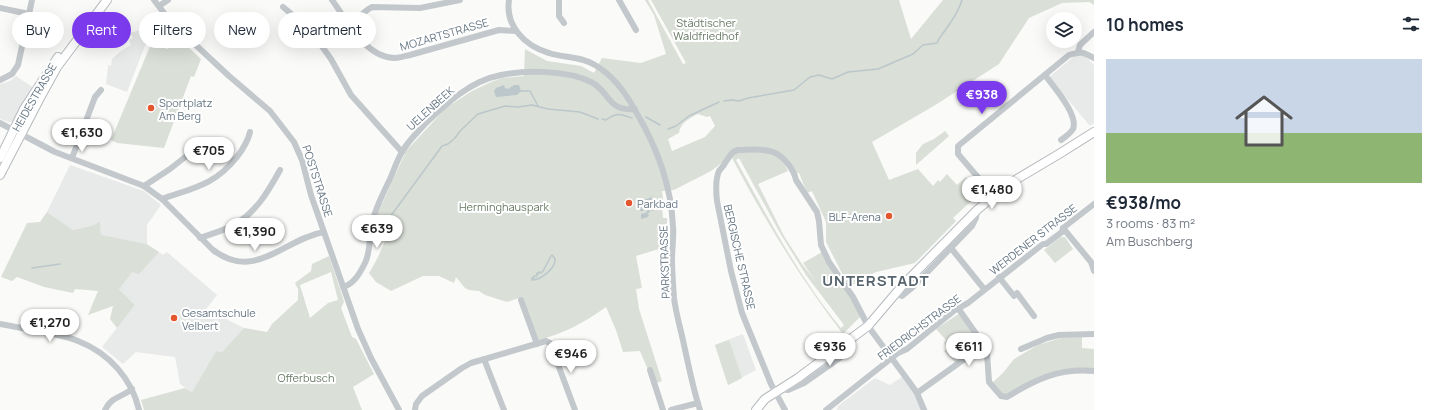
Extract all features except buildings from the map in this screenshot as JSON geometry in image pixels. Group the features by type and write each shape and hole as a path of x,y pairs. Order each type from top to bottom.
{"main road":[{"name":"HEIDESTRASSE","path":"0,175 17,132 24,109 53,64 101,0"},
{"name":"HEIDESTRASSE","path":"0,158 57,67 107,0"},
{"path":"756,410 765,400 778,390 845,344 868,326 896,294 977,210 994,196 1017,179 1094,132"},
{"path":"1060,154 1094,139"}],"street":[{"path":"29,12 32,0"},
{"name":"POSTSTRASSE","path":"154,0 171,22 229,76 270,111 287,132 298,150 324,232 360,332 371,358 400,410"},
{"path":"159,6 168,0"},
{"name":"MOZARTSTRASSE","path":"332,0 340,12"},
{"path":"364,12 372,7 420,8 460,0"},
{"name":"PARKSTRASSE","path":"508,0 512,26 529,44 550,53 583,59 606,72 630,100 648,133 658,155 670,196 673,228 672,260 674,299 701,408"},
{"path":"559,0 559,16 564,23"},
{"path":"619,0 636,30"},
{"path":"283,7 306,26 313,34 330,59 351,95 402,152"},
{"path":"0,8 19,12"},
{"name":"MOZARTSTRASSE","path":"369,48 381,55 396,58 494,31 505,29 516,31"},
{"path":"1078,52 1080,45 1094,32"},
{"path":"0,80 12,74 18,65 22,48"},
{"path":"994,196 958,154 958,146 1069,55 1084,52 1094,58"},
{"name":"UELENBEEK","path":"343,287 355,279 366,262 374,217 402,152 413,136 447,103 468,89 500,75 543,72 586,80 598,87 616,106"},
{"path":"1045,75 1071,112 1074,124 1072,130 1061,140"},
{"path":"72,158 95,97 101,90"},
{"path":"616,106 630,100"},
{"path":"616,106 625,110 634,109"},
{"path":"0,123 55,152 144,186 162,199 208,246 222,256 233,260 246,262 266,258 309,236 324,232"},
{"path":"162,199 205,184 218,176 231,164 246,144 250,132"},
{"path":"144,186 170,169 194,150 202,147"},
{"name":"BERGISCHE STRASSE","path":"785,410 778,390 742,313 736,292 717,200 716,191 719,171 734,151 760,150 774,152 784,160 795,174 796,180 816,212 819,221 821,245 829,262 854,297 868,326"},
{"path":"200,238 244,219 263,199 280,170"},
{"name":"WERDENER STRASSE","path":"984,289 1043,244 1046,244 1062,232 1063,228 1094,204"},
{"path":"896,294 902,296 913,287 951,248 972,226 976,218 977,210"},
{"path":"1063,228 1092,261 1094,271"},
{"path":"951,248 984,289"},
{"path":"999,277 1014,296 1017,293 1034,316"},
{"name":"FRIEDRICHSTRASSE","path":"826,410 892,360 898,353 907,349 933,326 958,308 968,303 984,289"},
{"path":"521,300 537,344"},
{"path":"958,308 984,345 987,353 989,382 1001,396 1007,397 1041,378 1058,372 1074,370 1094,371"},
{"path":"0,324 67,338 88,345 103,354 125,377 132,389 139,410"},
{"path":"868,326 892,360 903,372 917,394 924,410"},
{"path":"1021,349 1059,334 1094,334"},
{"path":"415,410 416,404 425,394 471,363 546,341 550,344 575,410"},
{"path":"917,394 984,345"},
{"path":"484,359 504,410"},
{"path":"650,370 663,410"},
{"path":"105,410 109,402 114,398 127,393 132,389"},
{"path":"671,410 701,408"}],"shaded area":[{"path":"139,31 139,48 144,48 127,92 106,84 108,65 111,66 112,59 126,48 131,48 131,39 133,38 131,33"},
{"path":"1076,55 1085,56 1094,65 1094,123 1090,126 1049,77"},
{"path":"16,76 34,88 14,122 9,122 0,119 0,84 10,81"},
{"path":"504,85 505,88 508,89 514,85 519,85 521,91 517,95 496,97 494,91 496,88"},
{"name":"Gesamtschule Velbert","path":"70,165 144,191 161,205 147,225 147,244 163,255 167,252 217,295 206,309 244,328 222,352 216,351 192,392 180,384 175,357 136,352 123,364 102,347 135,305 119,289 101,235 100,221 94,225 73,230 47,212"},
{"path":"651,196 652,200 656,201 656,205 653,211 649,210 650,212 647,214 649,215 648,217 641,219 641,214 646,213 648,209 640,211 640,202 650,198"},
{"path":"743,334 756,370 728,385 715,345"},
{"path":"906,374 928,410 837,410 838,406 875,378 890,385"}],"green space":[{"path":"645,0 648,0 683,64 686,63 651,0 899,0 911,39 943,0 1094,0 1094,5 1089,2 1062,3 1029,18 999,64 937,104 872,142 889,180 918,169 933,186 938,180 940,182 947,174 957,185 966,177 981,195 968,204 953,218 956,221 915,263 876,272 849,287 826,242 826,222 812,191 807,193 799,173 794,174 782,159 788,171 758,184 784,236 802,264 816,282 803,263 822,252 857,308 860,317 843,334 783,248 756,203 731,156 711,171 674,190 662,191 664,206 662,206 663,218 667,218 667,224 660,227 660,232 663,236 662,251 659,249 636,256 642,288 636,289 639,309 662,381 654,384 640,351 623,352 616,330 606,307 574,327 538,340 522,297 507,302 485,295 479,291 469,290 465,288 456,277 454,283 439,276 423,276 391,291 376,282 369,273 386,239 388,224 388,217 383,223 379,221 380,215 377,215 406,151 446,108 472,91 491,82 502,78 524,76 525,49 547,61 581,66 594,73 602,58 641,63 666,54 654,15","holes":["698,114 707,117 710,116 715,126 705,137 672,151 668,139 679,133 681,126","739,158 780,233 806,275 844,325 841,328 811,288 785,247 736,160"]},
{"name":"Sportplatz Am Berg","path":"149,48 189,48 201,59 194,77 191,76 164,148 117,143 111,140"},
{"path":"945,131 949,136 916,165 916,153 923,144 934,139"},
{"path":"47,212 73,230 94,225 100,221 101,235 146,244 159,252 139,274 132,272 119,289 135,305 117,328 110,319 113,306 88,315 98,291 75,289 73,293 44,287 17,277 12,281 1,277 27,223 40,222"},
{"path":"1061,237 1065,237 1073,249 1055,263 1044,250"},
{"name":"Offerbusch","path":"329,256 344,302 341,308 352,337 356,339 374,374 353,387 362,410 144,410 141,400 185,388 192,392 216,351 222,352 244,328 267,332 272,324 298,300 298,289 295,283 311,271 312,264","holes":["331,272 338,300 328,303 310,318 300,285"]},
{"path":"960,313 983,344 956,363 944,351 948,348 944,343 946,340 936,329"},
{"path":"1082,337 1082,348 1094,349 1094,370 1073,369 1040,376 1009,395 1003,394 992,383 1003,373 1014,359 1038,345 1061,338"},
{"path":"729,340 742,378 728,385 715,345"}],"waterway":[{"path":"724,101 739,101 794,90 810,77 819,75 832,79 848,72 878,69 913,54 923,45 937,43 955,15 962,0"},
{"path":"521,91 530,91 538,106"},
{"path":"668,129 676,126 689,116 719,102"},
{"path":"390,217 442,146 448,144 455,138 460,131 478,114 505,106 518,107 532,105 548,109 580,112 598,119"},
{"path":"602,119 606,120 619,114 632,118"},
{"path":"646,117 660,125"},
{"path":"551,256 543,271 541,273 537,273 537,276 534,276 532,280 540,278 551,270 555,262 552,255"},
{"path":"32,268 60,264"}],"place":[{"name":"Sportplatz Am Berg","path":"151,108"},
{"name":"Parkbad","path":"629,203"},
{"name":"BLF-Arena","path":"889,216"},
{"name":"Gesamtschule Velbert","path":"174,318"}],"district":[{"name":"UNTERSTADT","path":"876,280"}],"park label":[{"name":"Städtischer Waldfriedhof","path":"706,28"},
{"name":"Herminghauspark","path":"504,206"}]}
